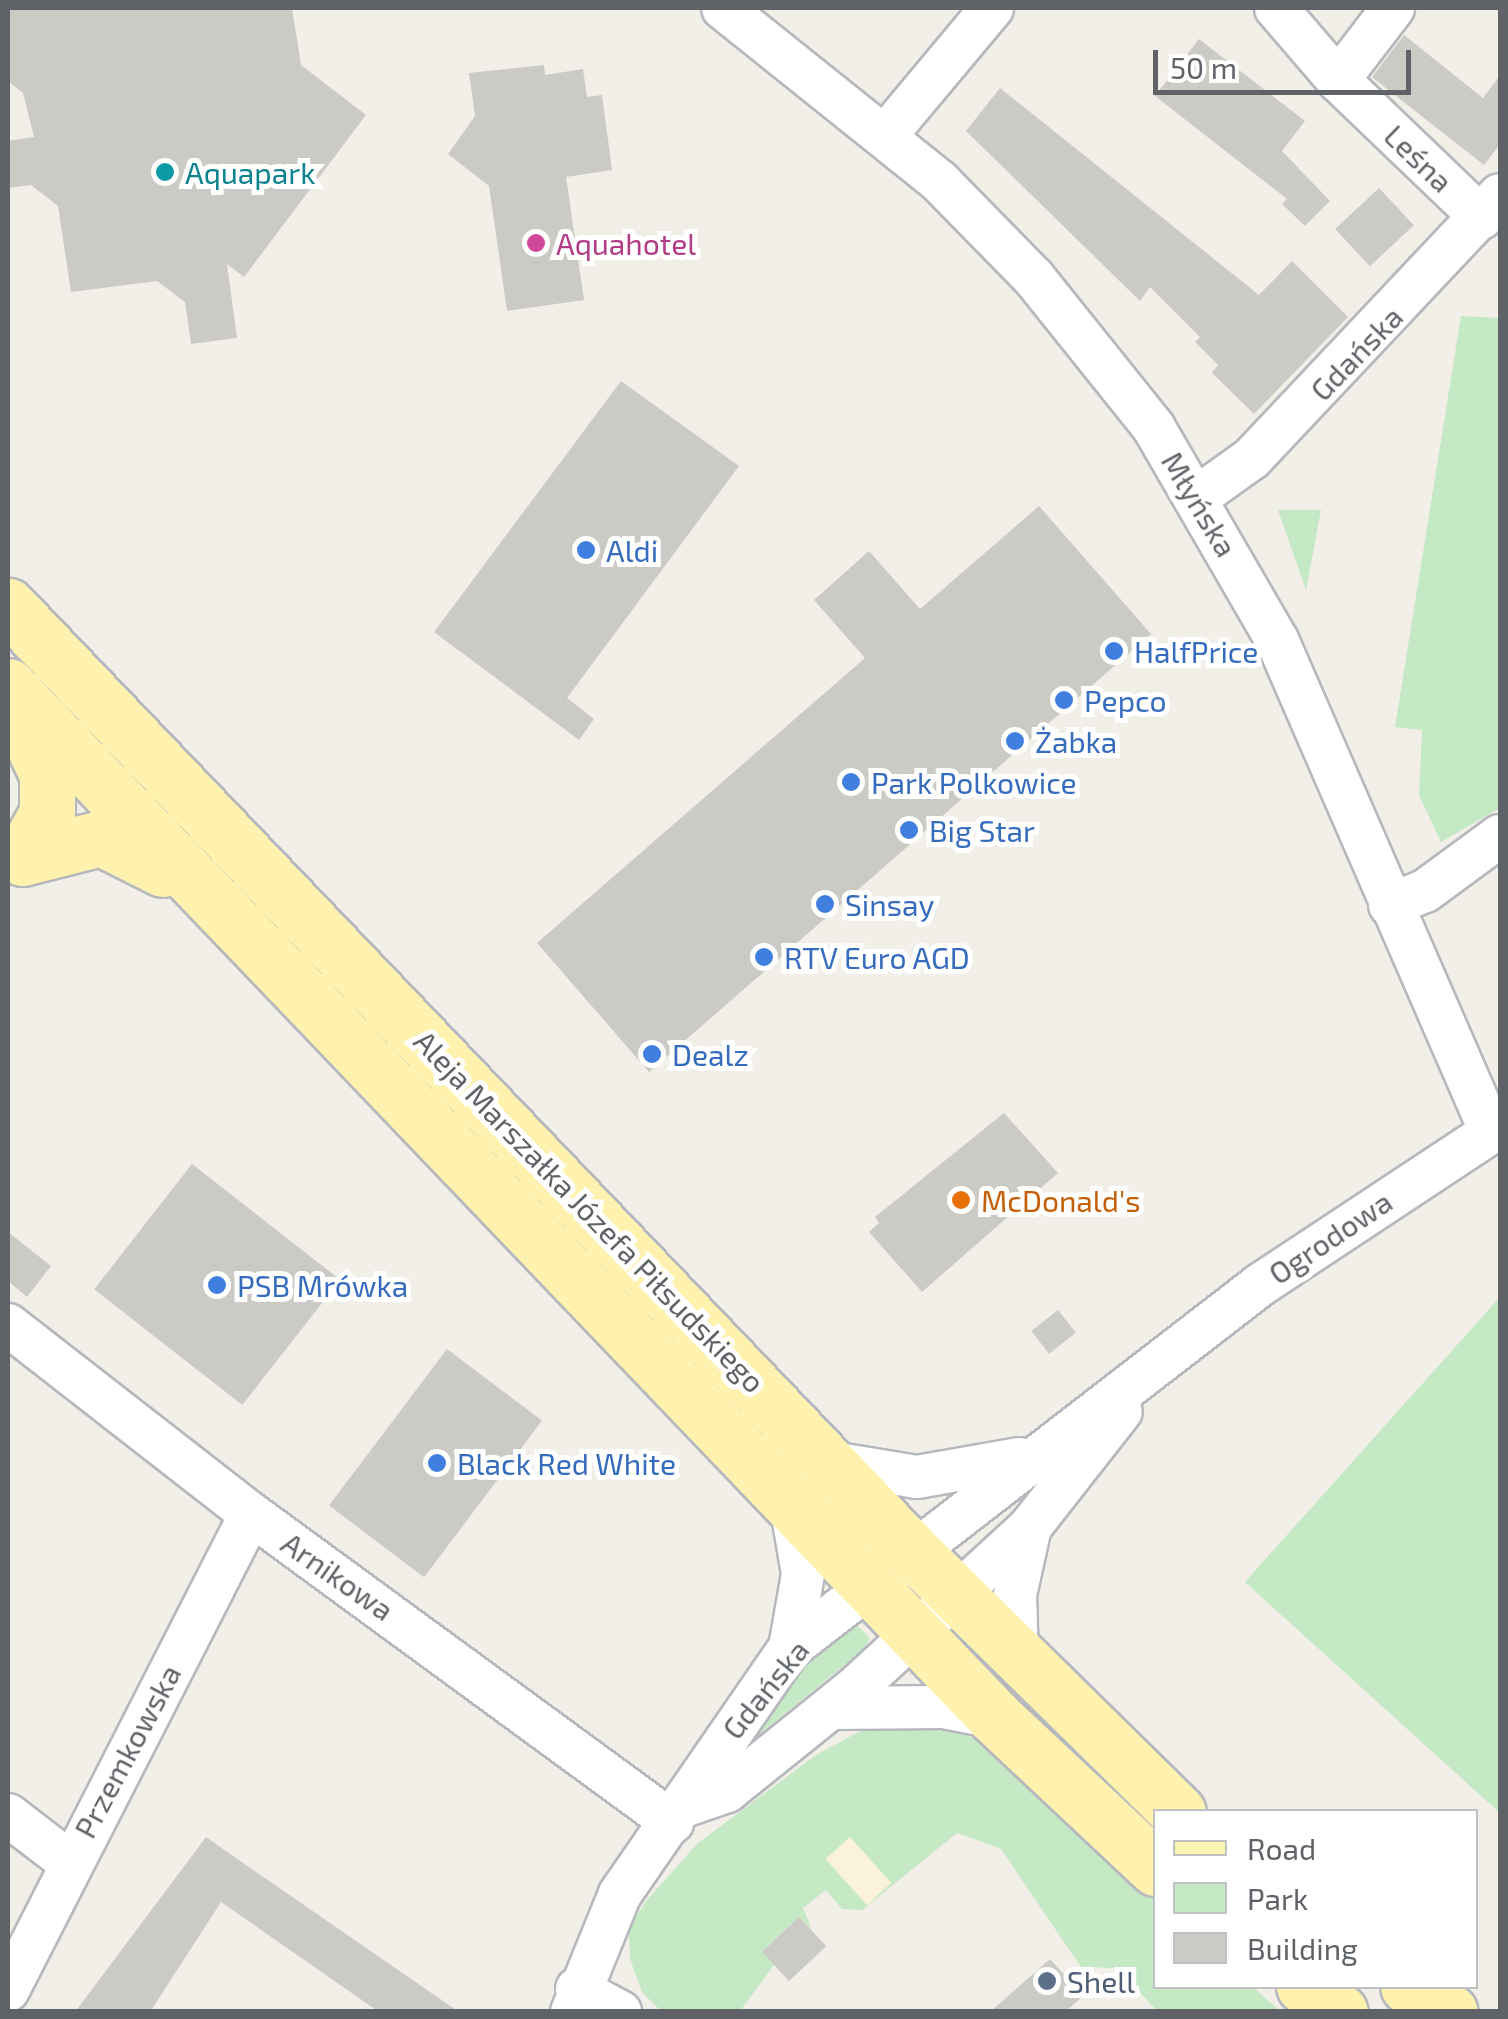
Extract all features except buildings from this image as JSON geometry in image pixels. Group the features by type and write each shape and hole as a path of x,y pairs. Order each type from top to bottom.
{"main road":[{"name":"Aleja Marszałka Józefa Piłsudskiego","path":"8,606 832,1463 911,1550 1175,1809"},
{"name":"Aleja Marszałka Józefa Piłsudskiego","path":"8,686 192,887 868,1586 916,1631 995,1717 1153,1865"},
{"path":"8,694 47,774 47,813 15,865"},
{"path":"15,865 101,838 192,887"},
{"path":"1308,1989 1340,2012"},
{"path":"1413,1989 1450,2012"}],"street":[{"name":"Młyńska","path":"723,8 886,136 1034,278 1199,496 1277,640 1390,905 1496,1129"},
{"path":"886,136 992,8"},
{"name":"Leśna","path":"1276,8 1338,80 1491,207"},
{"path":"1338,80 1394,8"},
{"name":"Gdańska","path":"1199,496 1252,458 1491,207"},
{"path":"1390,905 1425,891 1500,836"},
{"name":"Ogrodowa","path":"911,1550 1274,1276 1496,1129"},
{"name":"Arnikowa","path":"8,1324 251,1514 678,1814"},
{"name":"Ogrodowa","path":"916,1631 1030,1527 1167,1358"},
{"path":"832,1463 876,1476 949,1476 1034,1456"},
{"path":"790,1504 803,1574 790,1648"},
{"name":"Przemkowska","path":"8,1990 69,1862 251,1514"},
{"path":"1017,1657 1015,1595 1030,1527"},
{"name":"Gdańska","path":"575,2000 620,1894 790,1648 911,1550"},
{"name":"Gdańska","path":"678,1814 727,1791 832,1708 916,1631"},
{"path":"832,1708 942,1706 995,1717"},
{"path":"8,1814 69,1862"},
{"path":"575,2000 620,2012"}],"green space":[{"path":"1461,316 1500,318 1500,808 1441,842 1419,795 1422,730 1395,727"},
{"path":"1278,510 1321,510 1306,590"},
{"path":"1500,1297 1500,1813 1245,1582"},
{"path":"856,1624 870,1638 863,1650 758,1735 751,1729 807,1657"},
{"path":"877,1722 946,1727 997,1748 1153,1893 1153,1989 1255,1989 1280,2011 1157,2011 1117,1968 1081,1967 1001,1849 957,1833 862,1910 842,1909 826,1890 803,1908 812,1930 799,1917 762,1951 774,1965 740,2011 661,2011 642,1992 630,1959 629,1928 646,1901 698,1843 816,1755"}],"sand":[{"path":"850,1837 891,1883 867,1905 825,1859"}],"place":[{"name":"Aquapark","path":"165,172"},
{"name":"Aquahotel","path":"536,243"},
{"name":"Aldi","path":"586,550"},
{"name":"HalfPrice","path":"1114,651"},
{"name":"Pepco","path":"1064,700"},
{"name":"Żabka","path":"1015,741"},
{"name":"Park Polkowice","path":"851,782"},
{"name":"Big Star","path":"909,830"},
{"name":"Sinsay","path":"825,904"},
{"name":"RTV Euro AGD","path":"764,957"},
{"name":"Dealz","path":"652,1054"},
{"name":"McDonald's","path":"961,1200"},
{"name":"PSB Mrówka","path":"217,1285"},
{"name":"Black Red White","path":"437,1463"},
{"name":"Shell","path":"1047,1981"}]}
